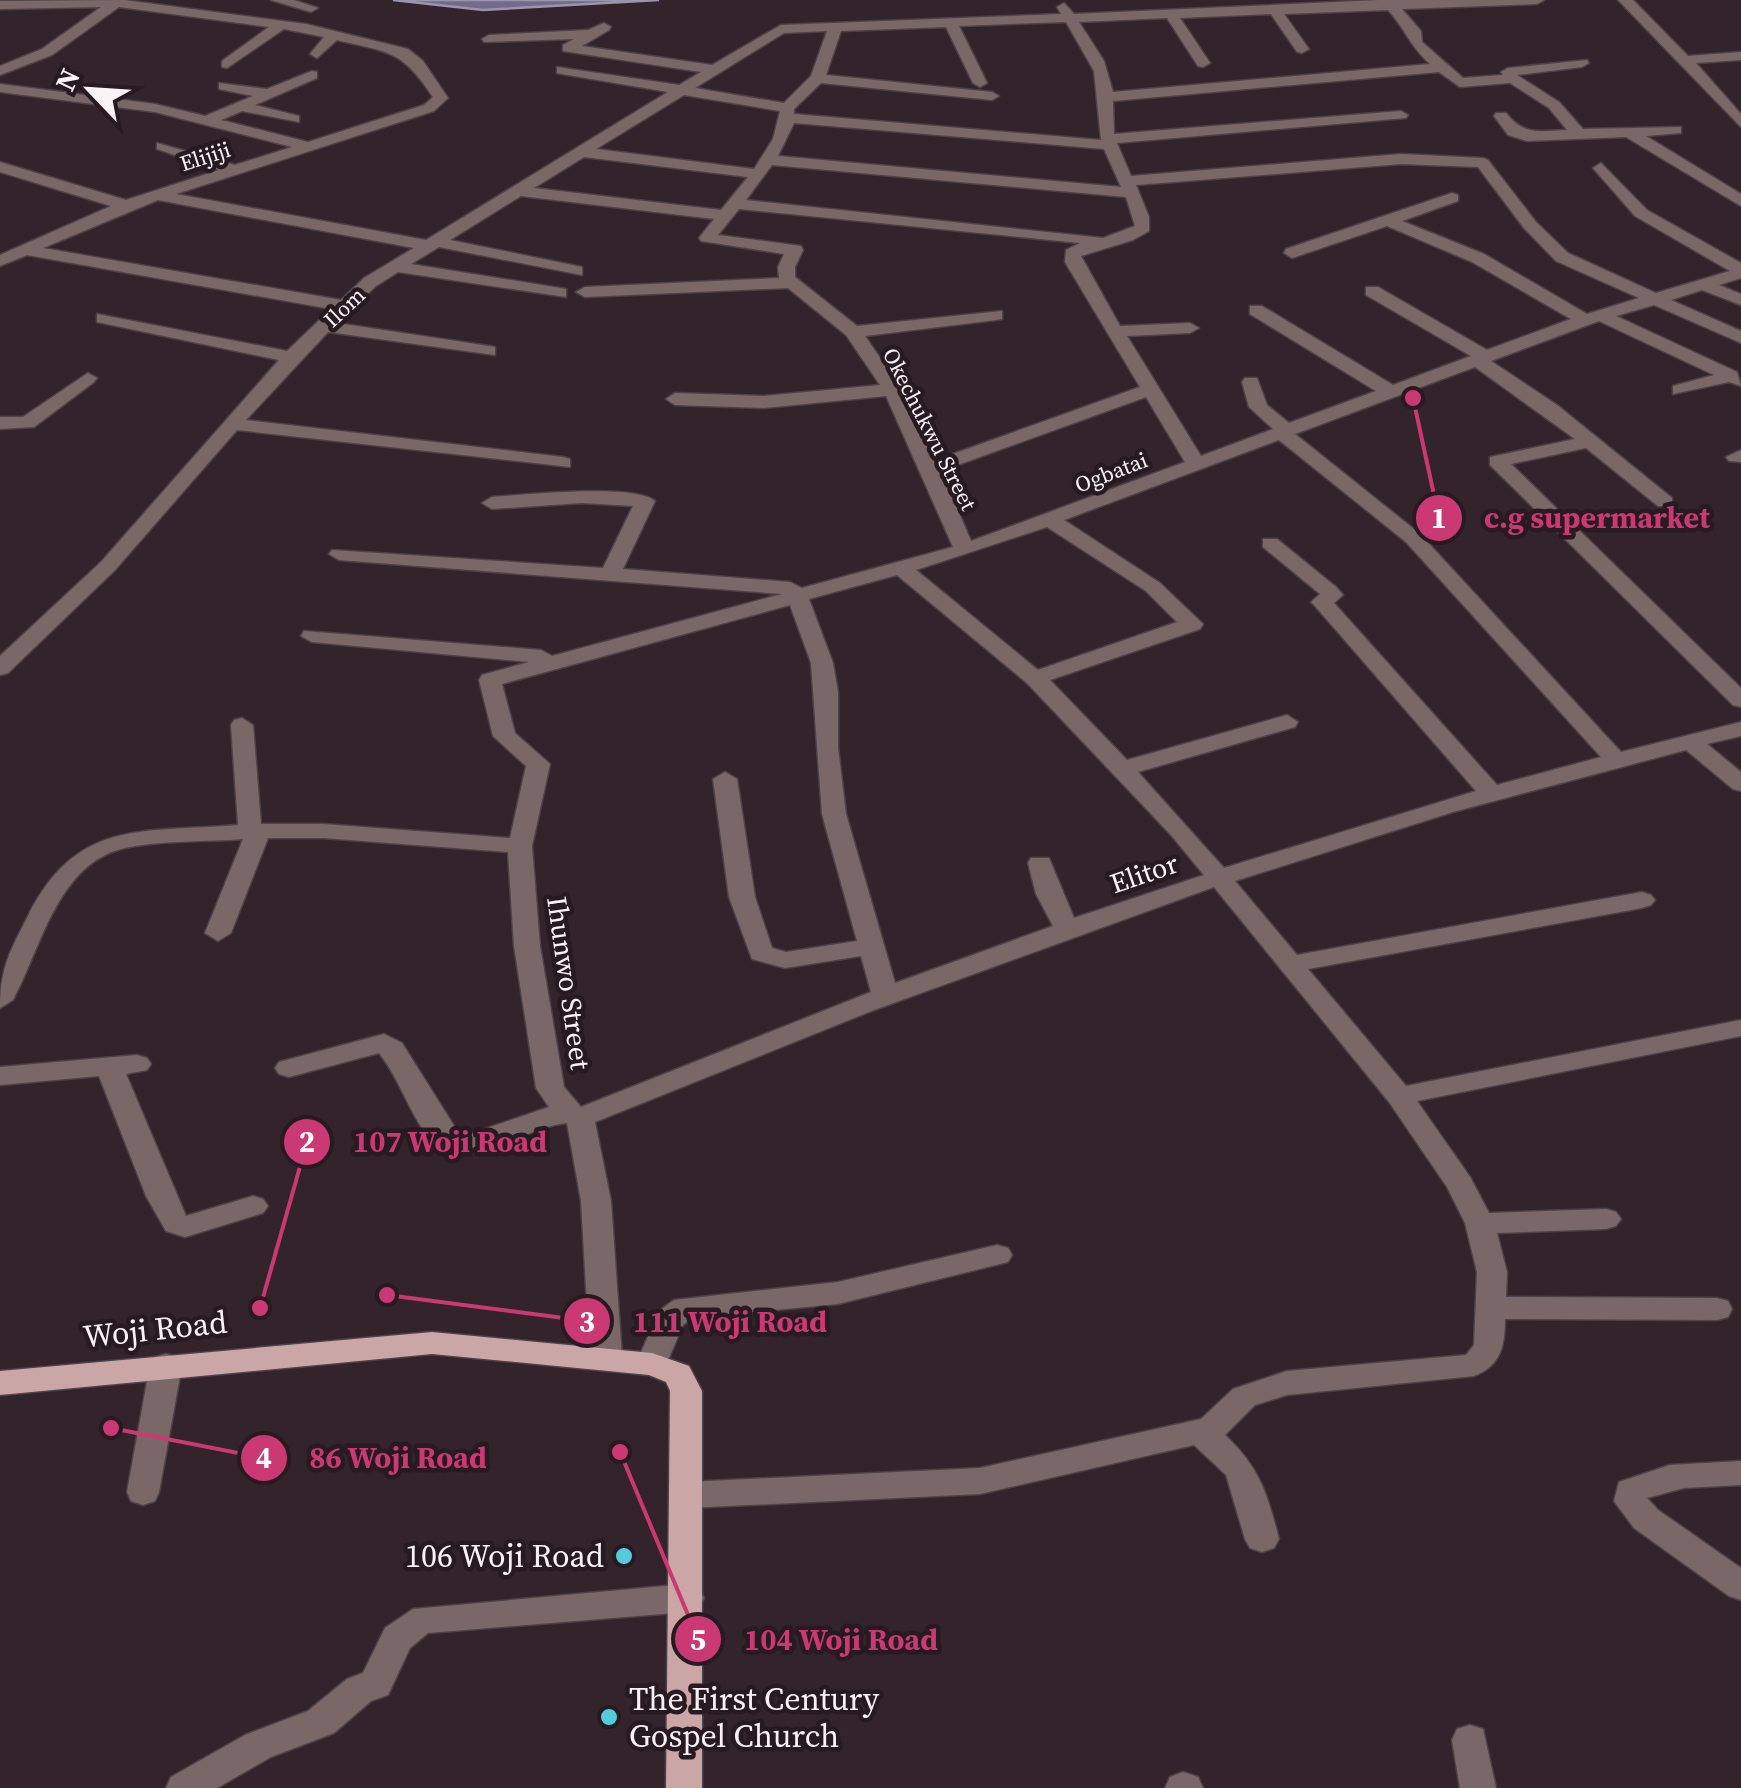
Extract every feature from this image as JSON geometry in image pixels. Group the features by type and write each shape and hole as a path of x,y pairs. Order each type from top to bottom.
{"main road":[{"name":"Woji Road","path":"0,1382 432,1343 652,1364"},
{"path":"652,1364 678,1374 686,1390 684,1788"}],"street":[{"path":"278,0 311,8"},
{"path":"1060,0 1090,45 1104,80 1109,142 1137,204 1142,228 1134,235 1102,240 1076,250 1072,258 1197,466"},
{"name":"Ilom","path":"4,659 108,566 291,357 343,306 394,266 785,27 1069,17 1174,9 1537,0"},
{"path":"1624,0 1686,60 1741,123"},
{"path":"1387,2 1414,31 1416,43 1464,84 1514,79"},
{"path":"0,71 47,52 116,3"},
{"path":"0,5 116,3 334,34 317,54"},
{"path":"1174,9 1203,63"},
{"path":"1274,9 1302,49"},
{"path":"950,21 980,83"},
{"path":"227,64 282,24"},
{"path":"585,292 790,283 786,276 787,262 795,250 792,247 709,240 768,160 788,113 818,78 836,25"},
{"path":"489,39 598,31 568,48 717,70"},
{"name":"Elijiji","path":"0,262 126,206 429,108 441,98 408,55 334,34"},
{"path":"1686,60 1741,56"},
{"path":"1579,134 1554,104 1508,72 1582,64"},
{"path":"1106,98 1445,67"},
{"path":"562,70 788,113 1109,142 1401,115"},
{"path":"210,120 312,75"},
{"path":"818,78 992,96"},
{"path":"224,86 269,94"},
{"path":"0,88 128,104 210,120 306,146"},
{"path":"1723,100 1741,98"},
{"path":"241,106 294,120"},
{"path":"1501,116 1519,135 1676,130"},
{"path":"1628,132 1741,201"},
{"path":"162,146 234,170"},
{"path":"580,152 757,174"},
{"path":"768,160 1128,187 1401,159 1478,163 1485,165 1530,225 1562,257 1741,338"},
{"path":"0,167 126,206"},
{"path":"1601,168 1641,213 1741,272"},
{"path":"520,191 1102,240"},
{"path":"156,196 292,224 434,244 576,271"},
{"path":"1292,254 1452,198"},
{"path":"1387,220 1478,258 1594,318 1736,378"},
{"path":"26,250 343,306"},
{"path":"394,266 560,293"},
{"name":"Ogbatai","path":"489,684 498,676 965,550 1594,318 1656,302 1741,272"},
{"name":"Okechukwu Street","path":"790,283 828,306 853,332 889,390 965,550"},
{"path":"1702,284 1741,300"},
{"path":"1372,291 1482,359 1664,502"},
{"path":"1256,310 1391,392"},
{"path":"853,332 996,315"},
{"path":"103,318 291,357"},
{"path":"323,326 489,351"},
{"path":"1116,331 1190,328"},
{"path":"0,423 27,423 88,378"},
{"path":"1679,390 1736,378"},
{"path":"1251,382 1258,407 1413,538 1614,758"},
{"path":"929,469 1150,389"},
{"path":"675,398 764,402 889,390"},
{"path":"234,424 563,462"},
{"path":"1591,441 1497,460 1741,700"},
{"path":"492,502 582,497 645,501 610,575"},
{"path":"1034,678 1192,624 1153,587 1052,520"},
{"path":"1270,543 1329,591 1332,595 1322,602 1490,792"},
{"path":"339,554 784,586 797,596 822,663 834,814 885,995"},
{"path":"688,1495 980,1481 1200,1431 1226,1420 1246,1396 1264,1390 1311,1380 1463,1368 1477,1364 1489,1347 1492,1272 1480,1223 1460,1184 1399,1096 1122,769 1034,678 901,568"},
{"path":"312,636 563,659"},
{"name":"Ihunwo Street","path":"489,684 504,736 538,764 520,846 527,946 550,1088 573,1114 596,1201 606,1357"},
{"path":"1122,769 1287,722"},
{"path":"218,933 255,831 242,725"},
{"name":"Elitor","path":"288,1068 384,1043 392,1049 445,1140 456,1146 472,1146 573,1114 885,995 1219,879 1490,792 1741,728"},
{"path":"1690,741 1741,784"},
{"path":"725,779 742,897 761,954 785,960 872,946"},
{"path":"0,1000 51,894 96,848 115,842 255,831 323,831 520,846"},
{"path":"1040,863 1049,894 1068,931"},
{"path":"1290,964 1642,900"},
{"path":"1399,1096 1741,1028"},
{"path":"0,1076 123,1065 160,1196 176,1224 185,1227 252,1206"},
{"path":"1480,1223 1606,1219"},
{"path":"652,1364 670,1319 685,1308 838,1293 998,1255"},
{"path":"1493,1308 1718,1309"},
{"path":"143,1492 166,1365"},
{"path":"1200,1431 1238,1468 1249,1488 1262,1539"},
{"path":"1741,1474 1676,1477 1631,1491 1630,1500 1646,1518 1741,1586"},
{"path":"184,1788 258,1746 321,1722 360,1689 375,1685 395,1640 411,1624 687,1598"},
{"path":"1470,1740 1478,1788"}],"shaded area":[{"path":"393,0 659,0 483,10"}],"place":[{"name":"c.g supermarket","path":"1413,398"},
{"name":"111 Woji Road","path":"387,1295"},
{"name":"107 Woji Road","path":"260,1308"},
{"name":"86 Woji Road","path":"111,1428"},
{"name":"104 Woji Road","path":"620,1452"},
{"name":"106 Woji Road","path":"624,1556"},
{"name":"The First Century Gospel Church","path":"609,1717"}]}
